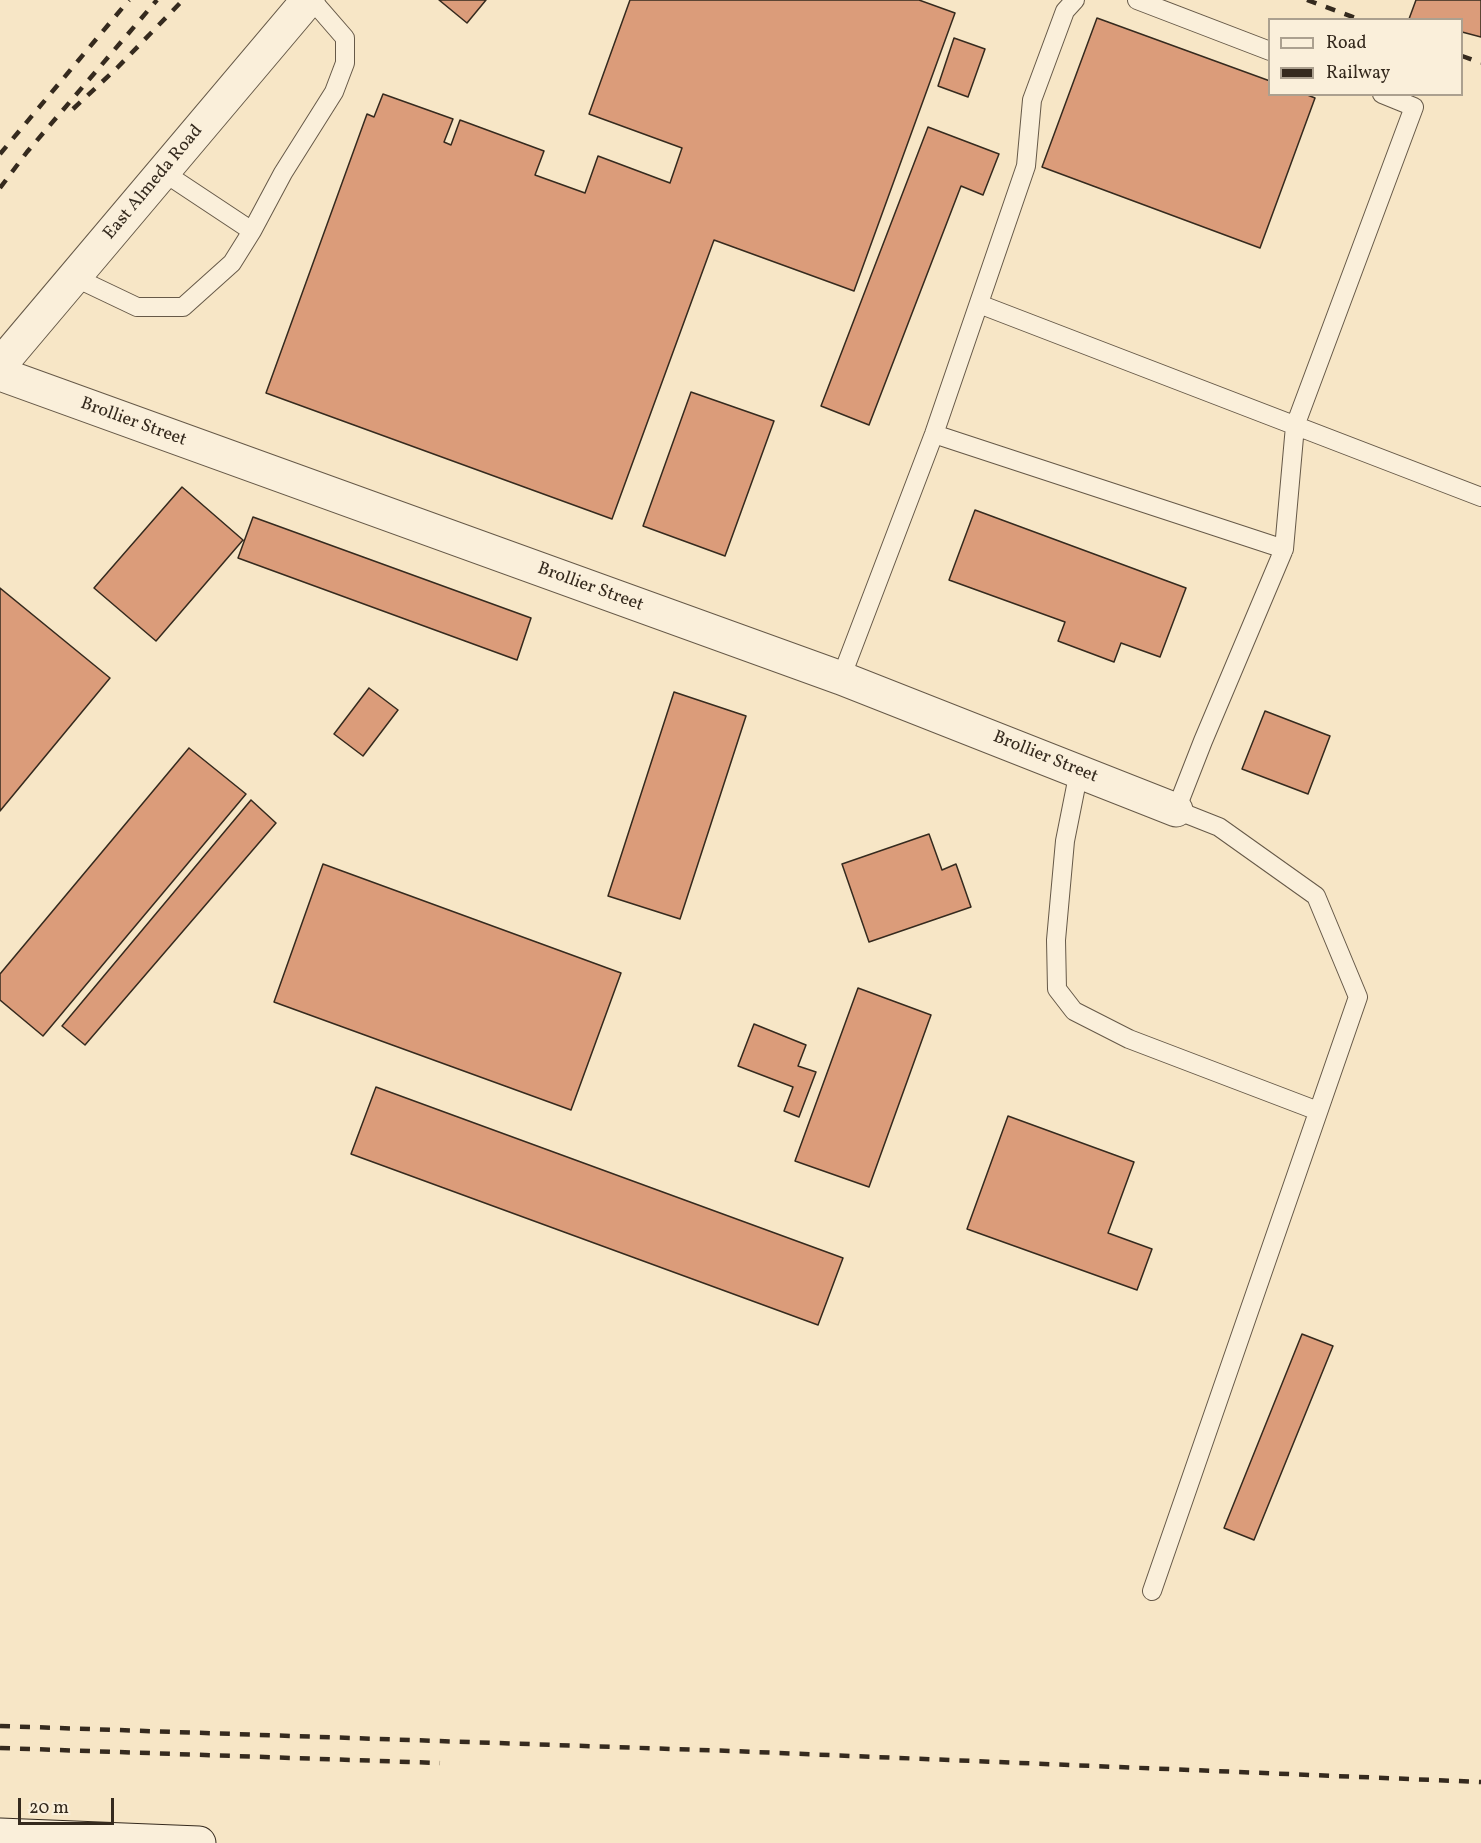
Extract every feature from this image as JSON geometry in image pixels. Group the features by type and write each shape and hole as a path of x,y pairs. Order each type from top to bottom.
{"street":[{"name":"East Almeda Road","path":"0,365 310,0"},
{"name":"Brollier Street","path":"0,374 841,678 1176,810"},
{"path":"0,1835 49,1840 199,1843"}],"lane":[{"path":"74,277 137,307 183,308 232,263 283,173 334,92 345,63 345,38 310,0"},
{"path":"841,678 934,434 1026,166 1032,100 1065,11 1076,0"},
{"path":"1137,0 1268,51"},
{"path":"1152,1591 1358,998 1316,896 1219,827 1176,810 1284,549 1295,426 1414,107 1387,96"},
{"path":"163,172 252,231"},
{"path":"979,304 1481,497"},
{"path":"934,434 1284,549"},
{"path":"1079,771 1065,841 1056,940 1057,989 1074,1011 1130,1039 1318,1111"}],"building":[{"path":"439,0 486,0 467,23"},
{"path":"630,0 919,0 955,13 854,291 714,240 612,519 266,393 367,114 374,117 383,94 453,119 444,142 451,145 460,120 544,151 535,175 585,193 598,156 670,183 682,148 589,114"},
{"path":"1416,0 1481,0 1481,37 1463,32 1463,18 1409,18"},
{"path":"1097,18 1268,80 1268,96 1315,98 1260,248 1042,167"},
{"path":"954,38 985,49 968,97 938,86"},
{"path":"928,127 999,154 983,195 961,186 869,425 821,406"},
{"path":"691,392 774,421 725,556 643,526"},
{"path":"182,487 243,540 156,641 94,588"},
{"path":"975,510 1186,588 1160,657 1121,643 1114,662 1058,641 1065,622 949,580"},
{"path":"253,517 531,618 517,660 238,558"},
{"path":"0,588 110,678 0,811"},
{"path":"369,688 398,710 363,756 334,734"},
{"path":"674,692 746,716 680,919 608,896"},
{"path":"1265,711 1330,736 1308,794 1242,769"},
{"path":"189,748 246,794 43,1036 0,1000 0,974"},
{"path":"251,800 276,823 85,1045 62,1026"},
{"path":"929,834 942,870 956,864 971,907 869,942 842,864"},
{"path":"323,864 621,973 571,1110 274,1002"},
{"path":"858,988 931,1015 869,1187 795,1161"},
{"path":"754,1024 806,1045 798,1066 816,1072 799,1117 784,1111 793,1087 738,1066"},
{"path":"376,1087 843,1258 818,1325 351,1154"},
{"path":"1008,1116 1134,1162 1108,1233 1152,1249 1137,1290 967,1229"},
{"path":"1302,1334 1333,1346 1254,1540 1224,1528"}],"railway":[{"path":"0,154 129,0"},
{"path":"0,188 27,152 157,0"},
{"path":"73,109 117,68 183,0"},
{"path":"1307,0 1356,18"},
{"path":"1463,56 1481,63"},
{"path":"0,1726 731,1751 1481,1782"},
{"path":"0,1748 440,1763"}]}
